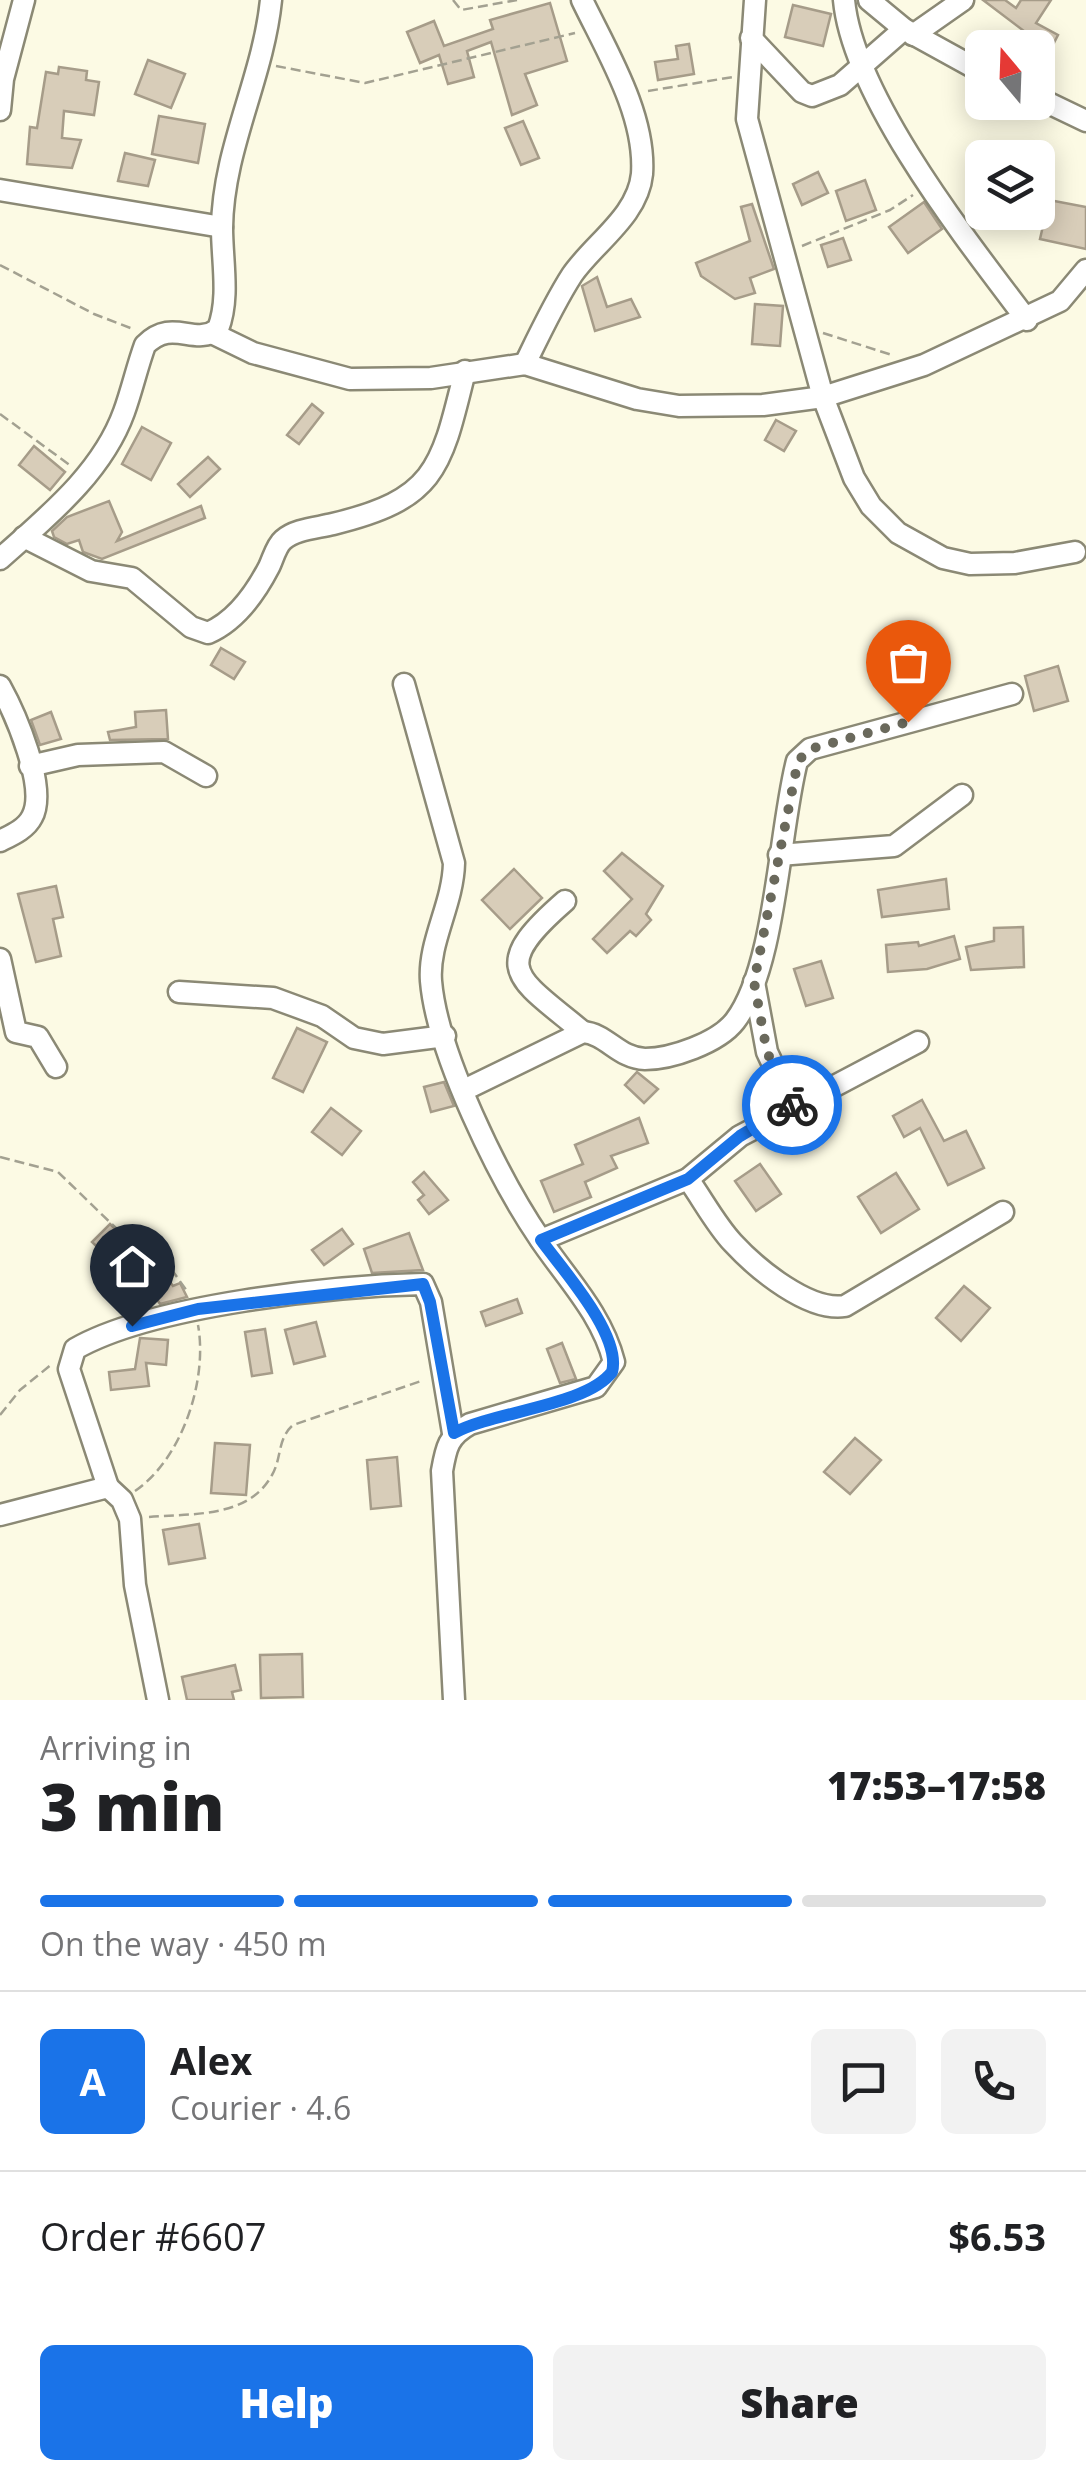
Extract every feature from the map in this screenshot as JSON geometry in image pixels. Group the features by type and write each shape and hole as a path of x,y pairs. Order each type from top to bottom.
{"street":[{"path":"0,110 2,80 24,0"},
{"path":"214,334 224,303 222,227 233,146 260,62 271,0"},
{"path":"525,364 574,272 634,200 642,176 639,142 627,97 582,0"},
{"path":"755,0 747,119 822,397 842,452 871,506 916,546 970,564 1015,563 1074,552"},
{"path":"844,0 863,66 928,185 1027,320"},
{"path":"869,0 908,32 965,63"},
{"path":"751,38 792,82 812,96 824,94 908,32 964,0"},
{"path":"1055,106 1086,121"},
{"path":"0,190 222,227"},
{"path":"0,558 63,502 105,450 124,413 145,345 168,330 214,334 253,354 350,379 417,379 525,364 580,384 679,406 763,405 822,397 924,365 1027,320 1060,300 1086,270"},
{"path":"24,537 91,571 132,578 190,627 208,633 236,615 258,588 280,542 297,532 401,503 420,489 441,455 464,371"},
{"path":"404,684 454,863 453,893 432,951 430,976 445,1036 464,1090 510,1191 602,1326 614,1362 612,1372 596,1388 494,1416 454,1433"},
{"path":"0,686 30,766 34,814 27,825 0,841"},
{"path":"464,1090 584,1032 592,1032 621,1055 646,1059 686,1050 715,1037 734,1022 754,982 798,761 810,749 1012,694"},
{"path":"30,766 92,753 164,752 206,776"},
{"path":"779,855 894,846 962,794"},
{"path":"565,901 527,934 518,950 518,969 526,982 584,1032"},
{"path":"0,960 16,1032 38,1037 56,1067"},
{"path":"754,982 767,1052 793,1107"},
{"path":"179,992 273,998 322,1016 354,1038 383,1044 445,1036"},
{"path":"541,1240 688,1179 740,1136 918,1042"},
{"path":"688,1179 732,1242 804,1297 830,1309 859,1298 1003,1212"},
{"path":"158,1700 120,1502 69,1369 75,1349 100,1334 197,1310 423,1284 454,1433 442,1472 454,1700"},
{"path":"0,1514 120,1502"}],"path":[{"path":"453,0 461,10 472,11 516,0"},
{"path":"260,62 365,82 596,28"},
{"path":"627,97 670,85 749,76"},
{"path":"782,253 890,210 928,185"},
{"path":"0,264 94,314 153,337"},
{"path":"803,326 894,355"},
{"path":"0,414 84,475"},
{"path":"0,1157 24,1160 58,1172 119,1231 164,1259 197,1310 202,1349 180,1442 154,1478 120,1502"},
{"path":"0,1415 20,1390 75,1349"},
{"path":"120,1502 224,1511 245,1504 273,1474 283,1434 293,1426 340,1413 444,1372"}],"building":[{"path":"983,0 1005,0 1016,8 1021,0 1051,0 1036,23 1049,30 1023,30"},
{"path":"550,3 567,61 525,74 537,105 512,115 491,42 467,51 474,77 448,84 439,55 420,63 407,32 434,21 444,46 493,29 490,20"},
{"path":"793,5 831,14 823,46 785,37"},
{"path":"689,44 694,74 658,80 655,62 678,59 676,46"},
{"path":"148,60 185,74 171,108 135,94"},
{"path":"59,67 87,71 86,80 99,82 94,115 64,111 62,138 81,140 72,168 27,164 30,127 37,128 46,72 58,74"},
{"path":"159,116 205,124 198,163 152,154"},
{"path":"523,121 539,158 521,165 505,128"},
{"path":"125,153 155,160 148,186 118,181"},
{"path":"818,172 828,193 802,205 793,184"},
{"path":"865,180 876,210 846,221 836,191"},
{"path":"1055,201 1086,207 1086,249 1040,239 1042,230 1055,230"},
{"path":"924,202 942,229 908,253 889,227"},
{"path":"752,204 774,269 750,278 755,293 735,299 701,276 696,263 750,241 741,207"},
{"path":"843,238 851,260 828,267 821,245"},
{"path":"597,277 607,307 631,299 640,317 595,331 582,286"},
{"path":"755,304 783,306 780,346 752,344"},
{"path":"312,404 323,413 299,444 287,435"},
{"path":"776,420 796,431 784,451 765,440"},
{"path":"142,427 171,443 151,480 122,464"},
{"path":"34,446 65,472 50,490 19,465"},
{"path":"208,457 220,469 190,497 178,484"},
{"path":"109,501 122,532 117,541 201,506 205,518 102,559 83,552 79,540 67,544 54,537 52,531 67,517"},
{"path":"221,648 245,662 234,679 211,665"},
{"path":"1058,666 1068,701 1034,711 1025,676"},
{"path":"166,710 168,739 110,740 108,732 136,727 135,712"},
{"path":"51,712 61,739 40,745 31,720"},
{"path":"622,853 663,886 646,914 651,920 636,936 630,931 607,953 593,939 632,899 604,871"},
{"path":"514,869 542,898 510,929 482,900"},
{"path":"946,879 949,909 882,917 878,890"},
{"path":"56,886 63,917 53,919 61,956 36,962 18,894"},
{"path":"1023,927 1024,967 971,970 966,947 994,941 994,928"},
{"path":"954,936 960,959 927,969 888,972 886,945 918,942 919,946"},
{"path":"821,961 833,998 806,1006 794,969"},
{"path":"297,1028 327,1042 303,1092 273,1078"},
{"path":"637,1072 658,1089 644,1103 625,1085"},
{"path":"444,1082 454,1106 431,1112 424,1087"},
{"path":"922,1100 944,1141 966,1131 984,1168 948,1185 920,1128 904,1137 893,1116"},
{"path":"331,1108 361,1131 342,1155 312,1132"},
{"path":"639,1118 648,1143 611,1156 617,1168 585,1182 591,1197 554,1212 541,1181 583,1164 575,1145"},
{"path":"760,1164 781,1194 756,1211 735,1181"},
{"path":"424,1172 448,1200 429,1214 418,1200 424,1195 413,1182"},
{"path":"896,1173 919,1209 881,1233 858,1197"},
{"path":"110,1224 132,1245 115,1264 92,1242"},
{"path":"342,1229 353,1244 324,1265 312,1250"},
{"path":"409,1233 423,1270 372,1273 364,1249"},
{"path":"160,1269 173,1286 180,1283 187,1297 160,1304 145,1281"},
{"path":"964,1286 990,1308 961,1341 936,1318"},
{"path":"517,1299 522,1313 486,1326 481,1312"},
{"path":"316,1322 325,1356 294,1364 285,1330"},
{"path":"265,1329 272,1373 252,1376 245,1332"},
{"path":"140,1338 168,1340 166,1365 146,1363 149,1386 111,1390 109,1372 135,1369"},
{"path":"562,1343 576,1379 560,1383 547,1349"},
{"path":"855,1438 881,1460 850,1494 824,1472"},
{"path":"215,1443 250,1445 246,1495 211,1493"},
{"path":"397,1457 401,1506 371,1509 367,1460"},
{"path":"199,1524 205,1558 169,1564 163,1530"},
{"path":"302,1654 303,1697 261,1698 260,1655"},
{"path":"235,1665 241,1690 232,1692 234,1700 187,1700 182,1677"}],"way so far":[{"path":"792,1105 767,1052 754,982 798,761 810,749 908,722"}],"route":[{"path":"132,1326 198,1309 423,1284 430,1302 454,1433 494,1416 596,1388 612,1372 610,1345 602,1326 541,1240 688,1179 740,1136 792,1105"}]}
